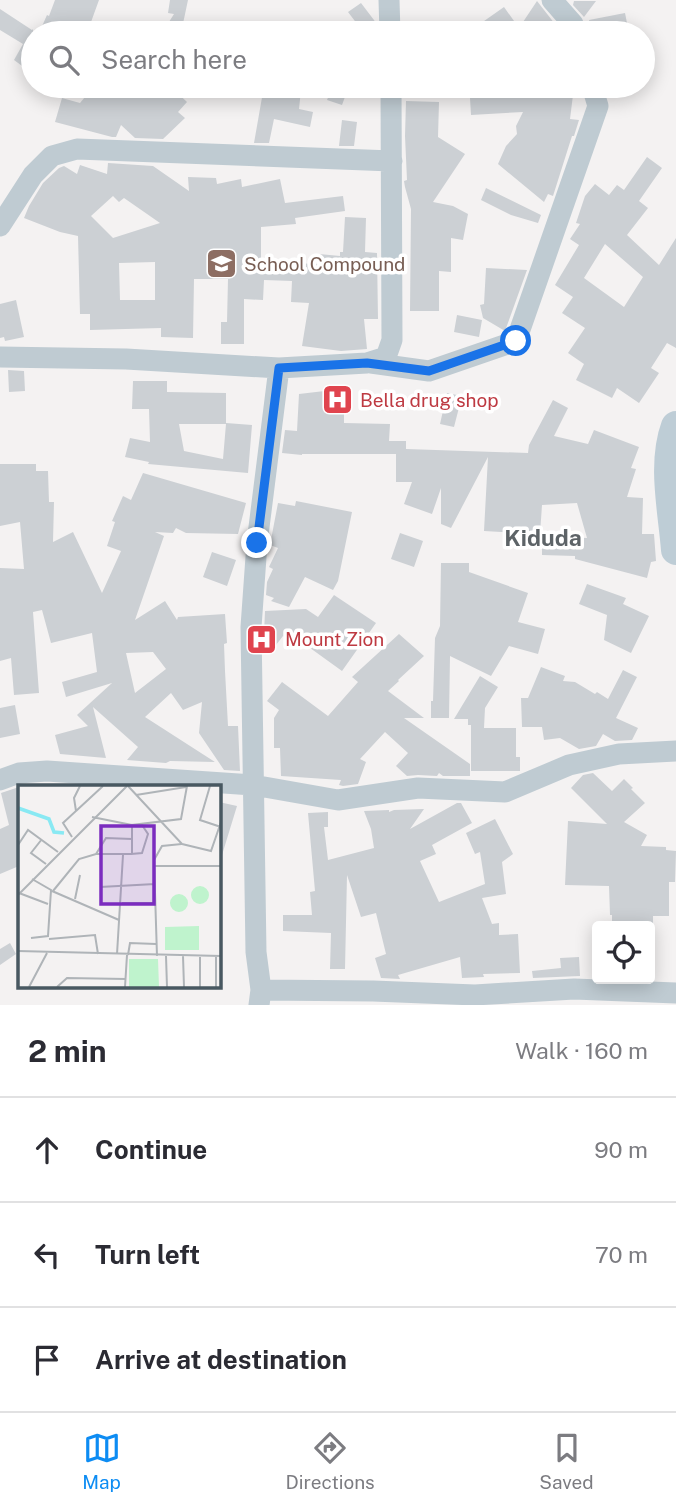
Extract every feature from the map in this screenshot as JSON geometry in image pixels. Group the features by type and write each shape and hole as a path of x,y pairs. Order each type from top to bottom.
{"street":[{"path":"389,0 390,21"},
{"path":"552,0 570,21"},
{"path":"367,363 386,357 392,340 391,98"},
{"path":"0,357 125,359 279,368 367,363 429,371 516,341 598,106 596,98"},
{"path":"0,226 33,175 52,156 77,149 392,161"},
{"path":"279,368 257,543 251,627 256,952 260,997 373,991 474,1000 574,989 676,993"},
{"path":"676,426 671,438 668,463 675,514 676,550"},
{"path":"0,780 19,773 47,771 253,785 338,800 418,788 505,792 569,765 619,754 676,751"}],"building":[{"path":"55,0 99,0 91,21 44,21 47,15 49,16"},
{"path":"170,0 188,0 184,21 170,21 174,14 168,13"},
{"path":"537,1 553,21 524,21"},
{"path":"574,1 596,1 584,17 573,5"},
{"path":"361,3 375,21 355,21 348,12"},
{"path":"504,7 514,21 484,21"},
{"path":"0,9 21,23 21,43 0,30"},
{"path":"625,13 627,21 589,21"},
{"path":"21,48 21,65 14,60"},
{"path":"62,98 80,103 84,98 183,98 187,102 178,112 185,118 163,139 135,138 121,125 116,137 112,137 55,122"},
{"path":"262,98 300,98 299,109 313,112 310,127 274,119 269,143 254,143"},
{"path":"328,98 345,98 342,105 327,100"},
{"path":"470,98 573,98 570,119 579,120 553,196 548,194 544,202 498,164 506,146 517,134 516,126 523,112 471,115"},
{"path":"406,101 439,102 438,137 465,154 433,202 453,206 468,214 463,240 451,238 451,272 439,271 439,311 410,311 411,209 404,181 407,180"},
{"path":"342,120 357,122 354,146 339,146"},
{"path":"647,157 662,168 639,201 648,208 627,235 659,265 676,238 676,348 667,343 651,368 659,373 639,403 617,388 612,398 576,380 584,364 568,353 585,328 562,313 573,297 555,285 579,245 570,239 580,224 576,223 585,196 595,184 609,195 617,185 624,190","holes":["605,244 643,277 624,307 584,278"]},
{"path":"108,163 153,166 189,191 188,177 216,178 217,184 241,179 242,187 280,179 285,203 343,196 345,211 295,218 296,224 261,227 261,262 318,264 319,254 340,256 340,252 343,252 345,217 366,218 365,252 377,253 378,319 364,319 367,349 341,351 302,346 309,303 291,302 292,281 264,280 263,300 244,299 244,344 221,344 221,322 227,322 228,279 194,279 193,338 161,337 161,328 90,330 90,314 80,314 78,236 24,218 43,183 59,168 64,166 77,174 80,165 107,174","holes":["113,196 119,202 124,198 160,223 113,238 91,216","155,262 155,300 120,300 119,263"]},
{"path":"486,188 541,215 538,223 511,215 481,200"},
{"path":"486,268 527,270 505,331 483,318 480,305 484,304"},
{"path":"16,300 24,337 5,341 4,337 0,338 0,304"},
{"path":"457,315 482,320 479,337 454,332"},
{"path":"8,370 24,371 25,391 9,392"},
{"path":"133,381 167,381 167,392 226,393 226,423 252,425 248,473 148,464 149,462 125,457 130,438 150,442 149,409 132,409","holes":["179,424 226,424 223,459 184,451"]},
{"path":"333,390 332,404 344,404 344,423 390,424 389,441 406,441 406,449 528,453 529,445 553,400 568,408 554,436 588,444 594,430 639,447 631,468 636,469 627,497 643,498 642,534 654,534 656,561 651,562 647,578 575,559 575,556 542,555 542,536 587,538 577,503 542,505 540,534 484,531 488,457 451,528 441,524 441,488 432,514 404,504 412,482 396,482 396,454 282,453 285,430 297,431 299,394"},
{"path":"447,393 462,396 454,427 440,424"},
{"path":"0,464 36,464 36,471 48,471 49,502 54,502 53,542 73,532 102,593 121,551 107,546 115,522 112,521 123,496 131,500 143,473 246,503 238,534 186,533 176,528 173,533 155,532 164,536 135,620 165,601 177,620 178,617 225,614 228,726 238,726 240,771 224,770 199,733 202,702 183,710 171,693 145,717 215,762 166,763 127,760 138,747 93,707 106,758 60,754 55,735 88,726 77,715 112,683 66,697 62,682 97,672 92,633 51,643 42,610 33,612 39,693 14,695 11,658 0,661 0,568 24,569 20,522 0,526","holes":["153,652 166,669 135,693 126,653"]},
{"path":"296,501 352,512 338,581 333,590 305,577 289,607 271,601 274,598 266,595 267,582 273,569 269,567 278,548 270,545 278,503 295,506"},
{"path":"400,533 423,541 414,567 391,559"},
{"path":"212,552 236,560 227,586 203,577"},
{"path":"441,563 469,563 469,572 528,593 518,622 545,629 538,654 509,646 491,676 450,656 449,718 431,718 435,638 440,626"},
{"path":"587,584 626,598 623,604 649,616 631,653 604,640 607,615 579,604"},
{"path":"334,595 376,623 342,671 299,640 296,645 283,636 276,645 264,634 265,611 306,609 318,617"},
{"path":"399,634 424,656 388,691 424,718 404,718 470,764 470,776 443,776 439,773 437,776 407,776 396,766 408,753 385,732 360,759 366,762 358,784 343,786 339,785 341,780 281,776 280,748 274,748 274,718 279,710 267,701 282,682 328,716 358,682 352,677"},
{"path":"541,667 565,676 563,681 575,682 608,699 623,670 637,677 616,718 638,728 632,740 615,741 603,734 596,746 579,749 560,738 544,740 542,727 522,727 521,698 528,698"},
{"path":"480,676 498,687 485,708 484,728 516,728 516,757 520,757 520,771 471,771 471,725 468,725 468,719 454,719"},
{"path":"15,705 20,734 0,738 0,708"},
{"path":"593,773 612,791 624,779 645,803 624,822 647,835 641,846 666,847 666,850 676,851 675,882 669,882 669,916 653,916 653,921 612,921 609,886 565,885 568,821 607,824 571,788 583,775"},
{"path":"18,787 18,866 0,874 0,829 9,825 1,793"},
{"path":"220,802 237,806 222,855 220,854"},
{"path":"461,803 472,823 432,845 436,854 420,861 439,902 485,884 480,852 475,854 466,833 495,819 513,854 502,862 506,894 482,898 492,924 499,923 499,935 518,934 520,973 483,974 484,977 462,978 460,957 398,975 400,979 381,978 375,958 386,954 376,913 361,917 347,875 345,969 330,969 331,933 283,931 283,915 312,915 310,892 315,891 308,813 328,812 328,827 324,827 328,860 374,848 364,811 424,809 410,829"},
{"path":"10,943 16,954 0,965 0,949"},
{"path":"579,957 580,976 533,978 532,971 561,968 560,958"}],"place":[{"name":"School Compound","path":"221,264"},
{"name":"Bella drug shop","path":"337,400"},
{"name":"Mount Zion","path":"262,639"}],"district":[{"name":"Kiduda","path":"543,537"}],"route":[{"path":"257,543 279,368 367,363 429,371 516,341"}]}
